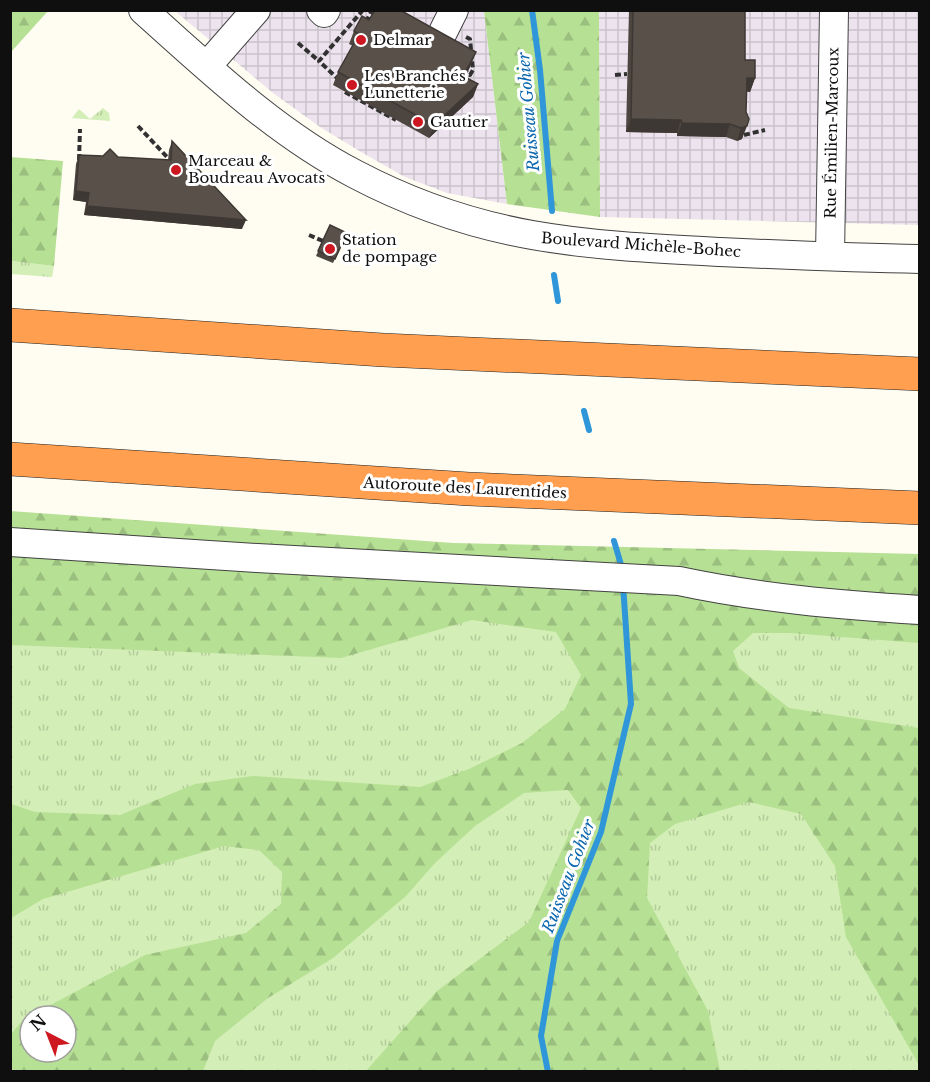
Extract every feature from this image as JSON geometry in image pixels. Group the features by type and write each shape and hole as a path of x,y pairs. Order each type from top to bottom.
{"highway":[{"path":"10,325 383,350 920,374"},
{"name":"Autoroute des Laurentides","path":"10,459 469,489 920,508"}],"street":[{"name":"Boulevard Michèle-Bohec","path":"143,10 269,117 332,161 398,195 474,224 539,238 590,244 920,259"},
{"path":"207,66 256,10"},
{"path":"321,10 324,13 326,10"},
{"path":"435,46 449,24 454,10"},
{"name":"Rue Émilien-Marcoux","path":"830,256 834,10"},
{"path":"10,542 679,581 742,593 797,600 920,610"}],"path":[{"path":"319,62 363,10"},
{"path":"361,31 372,10"},
{"path":"348,28 354,34"},
{"path":"467,72 470,75 473,70 470,39"},
{"path":"298,43 337,78"},
{"path":"333,85 343,68"},
{"path":"615,75 627,74"},
{"path":"340,89 403,124"},
{"path":"138,126 168,158"},
{"path":"80,129 78,160 86,160"},
{"path":"744,135 765,130"},
{"path":"309,235 323,241"}],"shaded area":[{"path":"175,11 484,11 507,204 447,193 405,177 361,152 320,127 273,93"},
{"path":"599,11 919,11 919,225 600,217"}],"green space":[{"path":"10,11 48,11 11,52"},
{"path":"484,11 599,11 600,217 507,204"},
{"path":"103,108 109,113 110,121 72,118 79,109 90,119"},
{"path":"10,157 63,161 54,266 11,261"},
{"path":"10,261 54,266 52,277 11,274"},
{"path":"10,511 453,543 919,554 919,643 790,633 753,633 733,651 739,668 789,708 919,728 919,1065 846,937 835,866 801,814 749,802 675,824 650,843 647,898 708,1011 720,1071 366,1071 437,991 529,922 581,808 568,790 524,793 475,826 435,863 406,896 333,958 268,998 215,1041 203,1071 11,1071 11,1034 18,1026 18,1064 78,1064 78,1004 52,1004 145,955 246,933 281,904 282,872 259,850 224,846 43,899 11,918 11,804 35,812 120,815 195,784 253,776 420,787 469,769 522,743 565,709 581,675 556,632 472,620 341,658 11,645"},
{"path":"10,537 919,608 919,1071 11,1071"}],"building":[{"path":"375,10 400,10 476,52 463,76 478,84 434,125 338,72 359,34 354,31 362,16 369,20"},
{"path":"633,10 745,10 745,60 755,60 755,78 747,78 746,112 749,119 747,126 741,128 730,124 631,119"},
{"path":"172,141 246,220 87,206 89,193 76,191 79,155 103,156 110,149 118,157 171,160"},
{"name":"Station de pompage","path":"330,225 347,233 335,259 318,251"}],"waterway":[{"name":"Ruisseau Gohier","path":"532,10 540,70 552,211"},
{"name":"Ruisseau Gohier","path":"554,275 558,301"},
{"name":"Ruisseau Gohier","path":"584,411 589,430"},
{"name":"Ruisseau Gohier","path":"614,541 622,568"},
{"name":"Ruisseau Gohier","path":"548,1072 541,1036 557,941 601,832 631,704 623,584"}],"place":[{"name":"Delmar","path":"361,40"},
{"name":"Les Branchés Lunetterie","path":"352,85"},
{"name":"Gautier","path":"418,122"},
{"name":"Marceau & Boudreau Avocats","path":"176,170"},
{"name":"Station de pompage","path":"330,249"}]}
